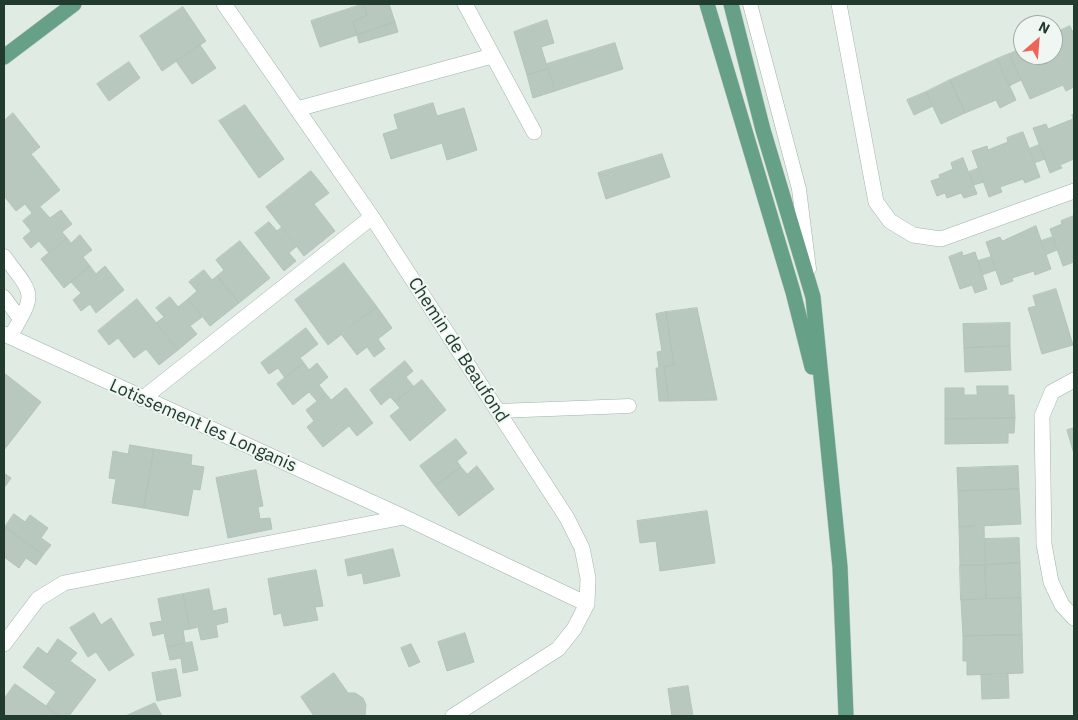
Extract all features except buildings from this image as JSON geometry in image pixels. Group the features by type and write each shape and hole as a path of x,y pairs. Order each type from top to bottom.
{"main road":[{"path":"4,57 74,4"},
{"path":"707,4 793,292 824,412"},
{"path":"731,4 763,130 813,297 840,567 846,716"}],"street":[{"name":"Chemin de Beaufond","path":"224,4 372,217 567,518 582,548 588,578 587,604"},
{"path":"465,4 534,132"},
{"path":"839,4 876,202 890,221 913,235 941,239 1074,191"},
{"path":"297,109 492,56"},
{"path":"142,398 372,217"},
{"name":"Lotissement les Longanis","path":"7,335 404,517 587,604"},
{"path":"1074,380 1052,392 1042,416 1044,544 1051,582 1062,605 1074,618"},
{"path":"4,644 38,599 64,583 404,517"},
{"path":"453,716 558,649 574,629 587,604"}],"lane":[{"path":"750,4 798,189 813,297"},
{"path":"4,256 26,284 29,294 29,303 20,319 7,335"},
{"path":"4,297 20,319"},
{"path":"498,411 629,406"}]}
